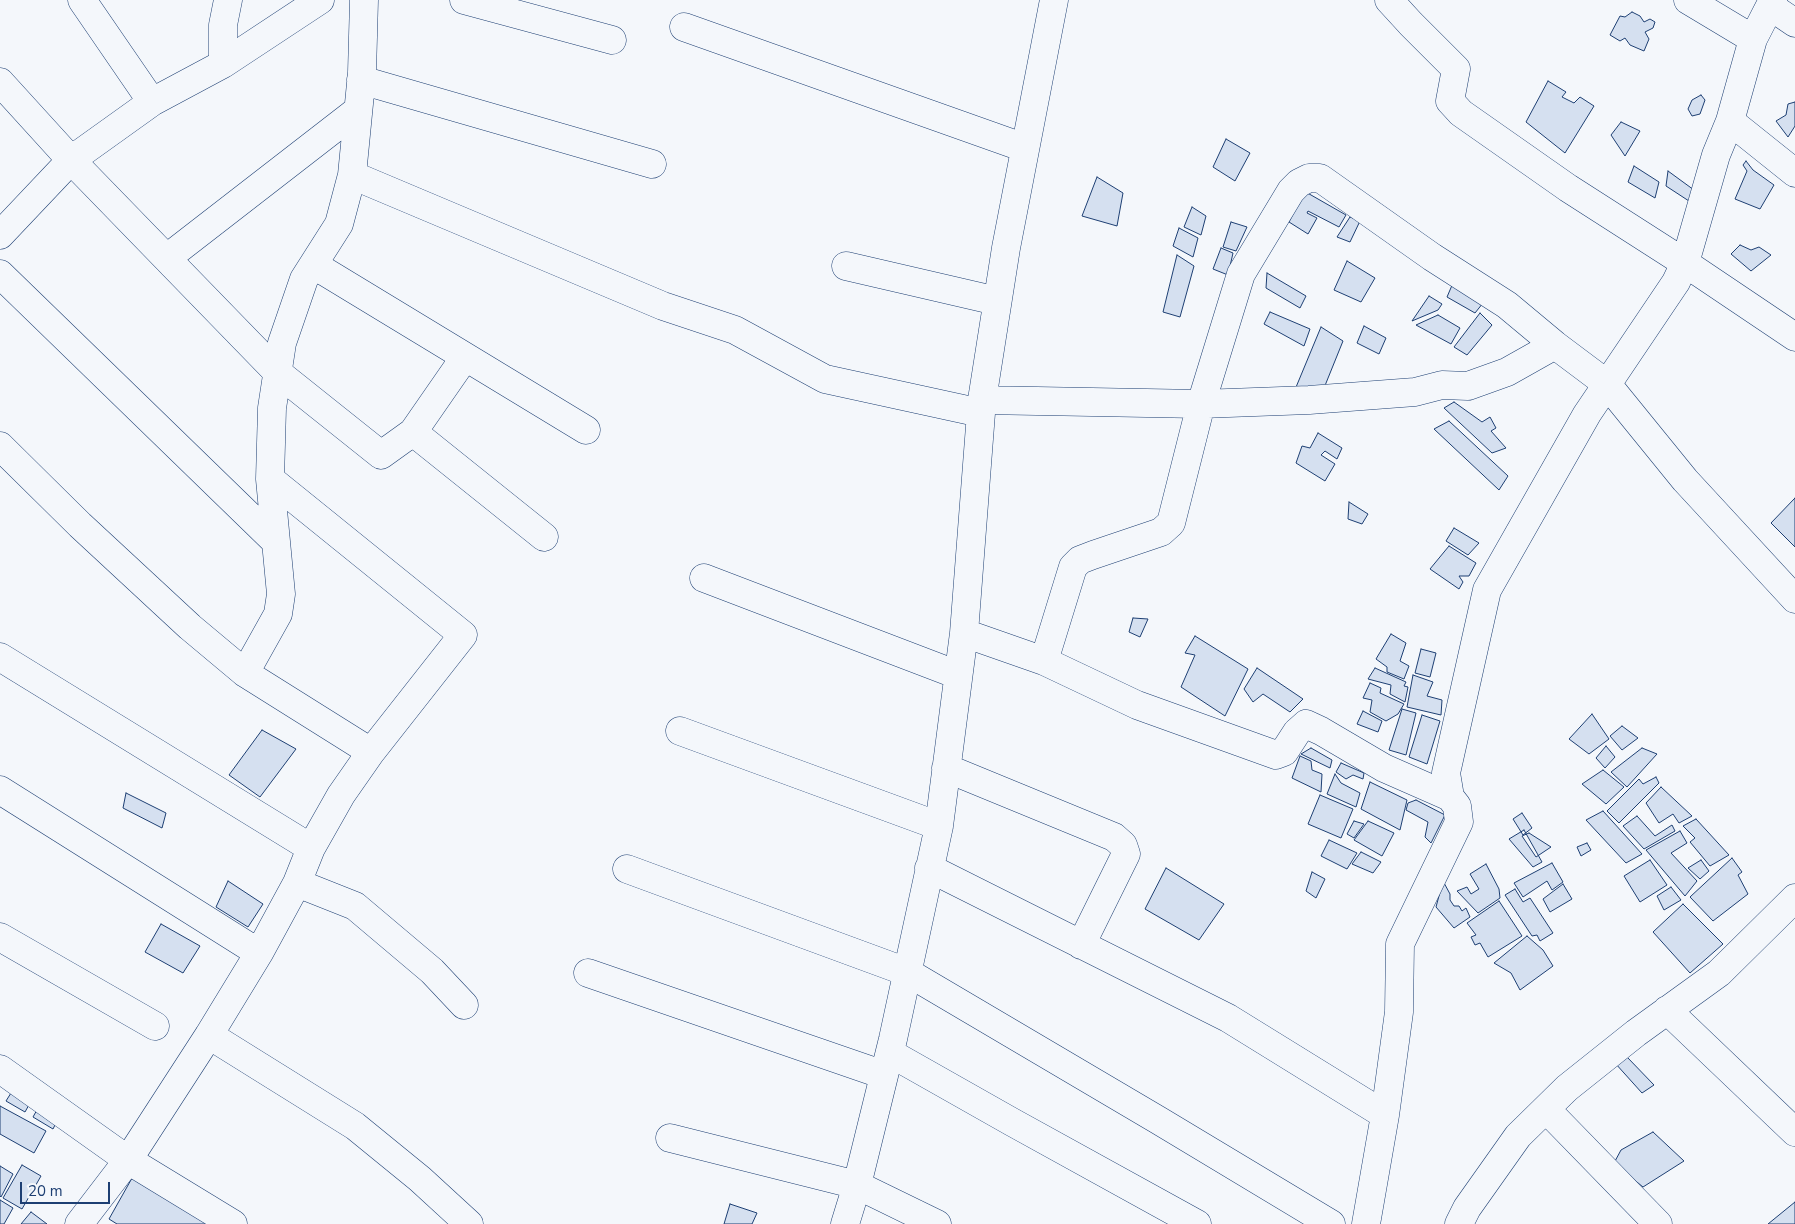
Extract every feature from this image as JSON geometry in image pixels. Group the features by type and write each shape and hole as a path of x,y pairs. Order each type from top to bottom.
{"street":[{"path":"82,0 152,102"},
{"path":"223,64 223,25 228,0"},
{"path":"0,235 71,160 152,102 223,64 320,0"},
{"path":"245,673 278,614 281,594 270,478 272,408 277,372 282,343 304,280 339,224 352,175 362,80 364,0"},
{"path":"464,0 612,40"},
{"path":"845,1224 857,1185 887,1064 928,868 939,826 964,633 982,406 998,300 1054,0"},
{"path":"1389,0 1410,24 1456,69 1450,100 1461,113 1568,188 1685,263 1795,337"},
{"path":"1688,0 1753,39"},
{"path":"1450,797 1446,773 1486,590 1587,414 1676,282 1685,263 1716,154 1730,121 1753,39 1771,3 1795,23"},
{"path":"684,27 1026,148"},
{"path":"362,80 652,164"},
{"path":"0,82 71,160 277,372 381,455 414,432 465,357"},
{"path":"167,258 358,110"},
{"path":"1730,121 1795,173"},
{"path":"352,175 663,306 735,330 825,379 982,406 1201,404 1309,400 1415,392 1442,385 1468,386 1507,372 1555,345"},
{"path":"1044,661 1073,567 1080,560 1161,532 1171,523 1201,404 1241,274 1291,191 1299,182 1309,178 1320,178 1432,257 1507,305 1555,345 1607,384 1685,480 1795,599"},
{"path":"314,265 586,430"},
{"path":"846,266 998,300"},
{"path":"0,274 276,542"},
{"path":"414,432 544,537"},
{"path":"0,446 80,525 190,627 245,673 372,752"},
{"path":"79,1224 128,1160 209,1035 259,953 297,884 311,848 341,795 463,635 270,478"},
{"path":"704,578 958,675"},
{"path":"964,633 1044,661 1137,705 1276,755 1284,752 1297,732 1306,724 1384,768 1450,797 1458,806 1459,822 1400,944 1400,1012 1366,1224"},
{"path":"0,657 311,848"},
{"path":"680,731 939,826"},
{"path":"946,768 1114,837 1123,845 1126,854 1081,945"},
{"path":"0,790 259,953"},
{"path":"928,868 1228,1018 1385,1115"},
{"path":"627,869 907,972 1331,1224"},
{"path":"297,884 355,906 432,972 464,1006"},
{"path":"1460,1224 1467,1208 1518,1136 1583,1076 1636,1032 1719,973 1795,898"},
{"path":"0,937 155,1026"},
{"path":"588,973 887,1064 1012,1122 1197,1224"},
{"path":"1667,1010 1795,1132"},
{"path":"209,1035 355,1126 420,1179 469,1224"},
{"path":"1,1071 128,1160 233,1224"},
{"path":"1546,1109 1658,1224"},
{"path":"670,1138 857,1185 936,1224"}],"building":[{"path":"1632,12 1640,16 1644,22 1650,19 1655,22 1653,28 1645,32 1649,39 1644,51 1630,45 1625,38 1620,41 1610,35 1620,16 1625,17"},
{"path":"1548,81 1566,92 1562,97 1574,103 1580,97 1594,106 1565,153 1526,122"},
{"path":"1701,95 1705,100 1700,114 1692,116 1688,109 1692,100"},
{"path":"1795,102 1795,126 1788,137 1776,121 1786,115 1788,104"},
{"path":"1621,122 1640,131 1625,156 1611,135"},
{"path":"1226,139 1250,153 1235,181 1213,167"},
{"path":"1746,161 1753,170 1774,185 1760,209 1735,199 1747,171 1743,165"},
{"path":"1634,166 1659,182 1655,198 1628,182"},
{"path":"1668,171 1694,190 1692,203 1666,186"},
{"path":"1097,177 1123,193 1117,226 1082,216"},
{"path":"1304,191 1346,215 1339,227 1308,211 1307,213 1317,218 1308,234 1289,222"},
{"path":"1192,207 1206,216 1201,235 1184,227"},
{"path":"1350,217 1360,221 1350,242 1337,237"},
{"path":"1231,222 1247,227 1236,251 1223,247"},
{"path":"1179,228 1198,238 1193,257 1173,246"},
{"path":"1740,245 1751,250 1759,247 1771,255 1751,271 1731,254"},
{"path":"1221,248 1233,253 1228,275 1213,269"},
{"path":"1177,255 1194,266 1180,317 1163,312"},
{"path":"1347,261 1375,278 1361,302 1334,290"},
{"path":"1267,273 1306,296 1300,308 1266,288"},
{"path":"1453,283 1483,303 1475,313 1447,297"},
{"path":"1429,296 1442,304 1438,310 1412,321"},
{"path":"1270,312 1310,329 1304,346 1264,324"},
{"path":"1480,313 1492,325 1467,355 1454,347"},
{"path":"1438,315 1460,328 1451,344 1416,325"},
{"path":"1364,326 1386,338 1379,354 1357,343"},
{"path":"1321,327 1343,341 1322,393 1294,392"},
{"path":"1454,402 1482,422 1490,417 1496,428 1491,431 1506,448 1492,453 1444,408"},
{"path":"1449,421 1508,476 1499,490 1434,429"},
{"path":"1318,433 1342,448 1337,459 1325,451 1321,455 1335,464 1325,481 1296,463 1302,446 1310,448"},
{"path":"1795,498 1795,547 1771,523"},
{"path":"1349,502 1368,514 1362,524 1348,519"},
{"path":"1454,528 1479,543 1468,555 1446,541"},
{"path":"1449,546 1476,563 1469,576 1459,576 1463,582 1459,589 1430,569"},
{"path":"1133,618 1148,619 1140,637 1129,632"},
{"path":"1391,634 1406,643 1400,661 1409,666 1404,679 1387,672 1387,667 1376,659"},
{"path":"1195,636 1248,669 1225,716 1181,687 1195,655 1185,653"},
{"path":"1421,649 1436,653 1430,677 1415,673"},
{"path":"1257,668 1303,699 1290,712 1263,694 1253,702 1244,689"},
{"path":"1375,668 1406,682 1404,686 1408,687 1405,702 1390,694 1391,685 1368,679"},
{"path":"1413,675 1433,682 1427,696 1442,700 1441,715 1407,707"},
{"path":"1370,683 1381,688 1380,693 1404,704 1398,714 1386,721 1370,712 1372,700 1363,698"},
{"path":"1402,709 1416,713 1406,755 1389,750"},
{"path":"1363,711 1382,721 1378,732 1357,724"},
{"path":"1592,714 1609,739 1589,754 1569,739"},
{"path":"1422,715 1440,721 1427,764 1409,757"},
{"path":"1622,726 1638,738 1622,750 1610,736"},
{"path":"262,730 296,749 260,797 229,775"},
{"path":"1606,746 1615,757 1605,768 1596,758"},
{"path":"1311,748 1332,760 1330,768 1301,754"},
{"path":"1642,748 1657,754 1627,787 1611,772"},
{"path":"1300,756 1311,761 1312,770 1322,774 1321,792 1292,778"},
{"path":"1341,763 1364,773 1363,779 1353,775 1346,779 1336,772"},
{"path":"1603,770 1624,787 1606,804 1582,784"},
{"path":"1335,774 1341,783 1360,793 1356,807 1327,794"},
{"path":"1656,777 1659,783 1619,823 1607,811 1639,779 1643,784"},
{"path":"1370,782 1407,800 1400,830 1361,809"},
{"path":"1661,787 1692,816 1679,823 1673,814 1659,823 1646,803"},
{"path":"126,793 166,813 162,828 123,808"},
{"path":"1320,795 1353,809 1341,838 1308,824"},
{"path":"1416,800 1445,815 1431,843 1425,837 1428,822 1406,810 1408,803"},
{"path":"1603,811 1642,854 1626,863 1586,820"},
{"path":"1522,813 1532,828 1523,835 1513,819"},
{"path":"1637,816 1655,836 1672,825 1675,831 1644,849 1623,826"},
{"path":"1696,819 1729,855 1710,866 1690,842 1695,838 1683,826"},
{"path":"1354,821 1364,824 1354,838 1347,834"},
{"path":"1368,821 1394,833 1382,856 1354,840"},
{"path":"1524,830 1542,862 1533,867 1509,839"},
{"path":"1680,831 1687,843 1671,853 1697,881 1685,896 1646,850"},
{"path":"1529,833 1551,847 1536,857 1522,836"},
{"path":"1329,840 1357,853 1347,869 1321,856"},
{"path":"1587,843 1591,850 1581,856 1577,847"},
{"path":"1361,852 1381,862 1373,873 1352,864"},
{"path":"1732,858 1742,872 1738,875 1748,894 1713,921 1690,897"},
{"path":"1650,860 1667,885 1640,902 1624,876"},
{"path":"1701,860 1709,871 1700,879 1688,868"},
{"path":"1552,863 1563,882 1552,890 1547,881 1523,897 1514,883"},
{"path":"1486,864 1499,889 1500,898 1478,913 1457,891 1467,887 1471,894 1479,889 1470,874"},
{"path":"1166,868 1224,904 1199,940 1145,909"},
{"path":"1312,872 1325,879 1316,898 1306,891"},
{"path":"228,881 263,904 248,927 216,907"},
{"path":"1443,881 1454,906 1459,906 1462,911 1466,908 1470,917 1454,928 1436,907"},
{"path":"1563,884 1572,899 1550,912 1543,899"},
{"path":"1671,887 1681,900 1664,910 1657,896"},
{"path":"1515,889 1523,902 1530,898 1553,933 1540,941 1537,935 1532,936 1505,895"},
{"path":"1499,901 1522,936 1488,957 1480,943 1475,945 1471,937 1476,935 1467,923"},
{"path":"1683,904 1723,944 1690,973 1653,932"},
{"path":"161,924 200,946 183,973 145,952"},
{"path":"1527,936 1543,950 1553,966 1520,990 1511,973 1494,963"},
{"path":"1627,1057 1654,1085 1642,1093 1615,1063"},
{"path":"11,1093 30,1103 25,1112 6,1101"},
{"path":"0,1106 46,1131 34,1153 0,1134"},
{"path":"38,1108 58,1119 53,1129 33,1117"},
{"path":"1653,1132 1684,1161 1643,1187 1614,1163 1621,1150"},
{"path":"22,1165 41,1176 22,1209 3,1198"},
{"path":"0,1166 13,1174 1,1197 0,1196"},
{"path":"136,1171 227,1224 117,1224 109,1219"},
{"path":"0,1200 13,1208 4,1224 0,1224"},
{"path":"1795,1202 1795,1224 1768,1224"},
{"path":"730,1204 757,1213 752,1224 724,1224"},
{"path":"31,1212 47,1224 21,1224"}]}
